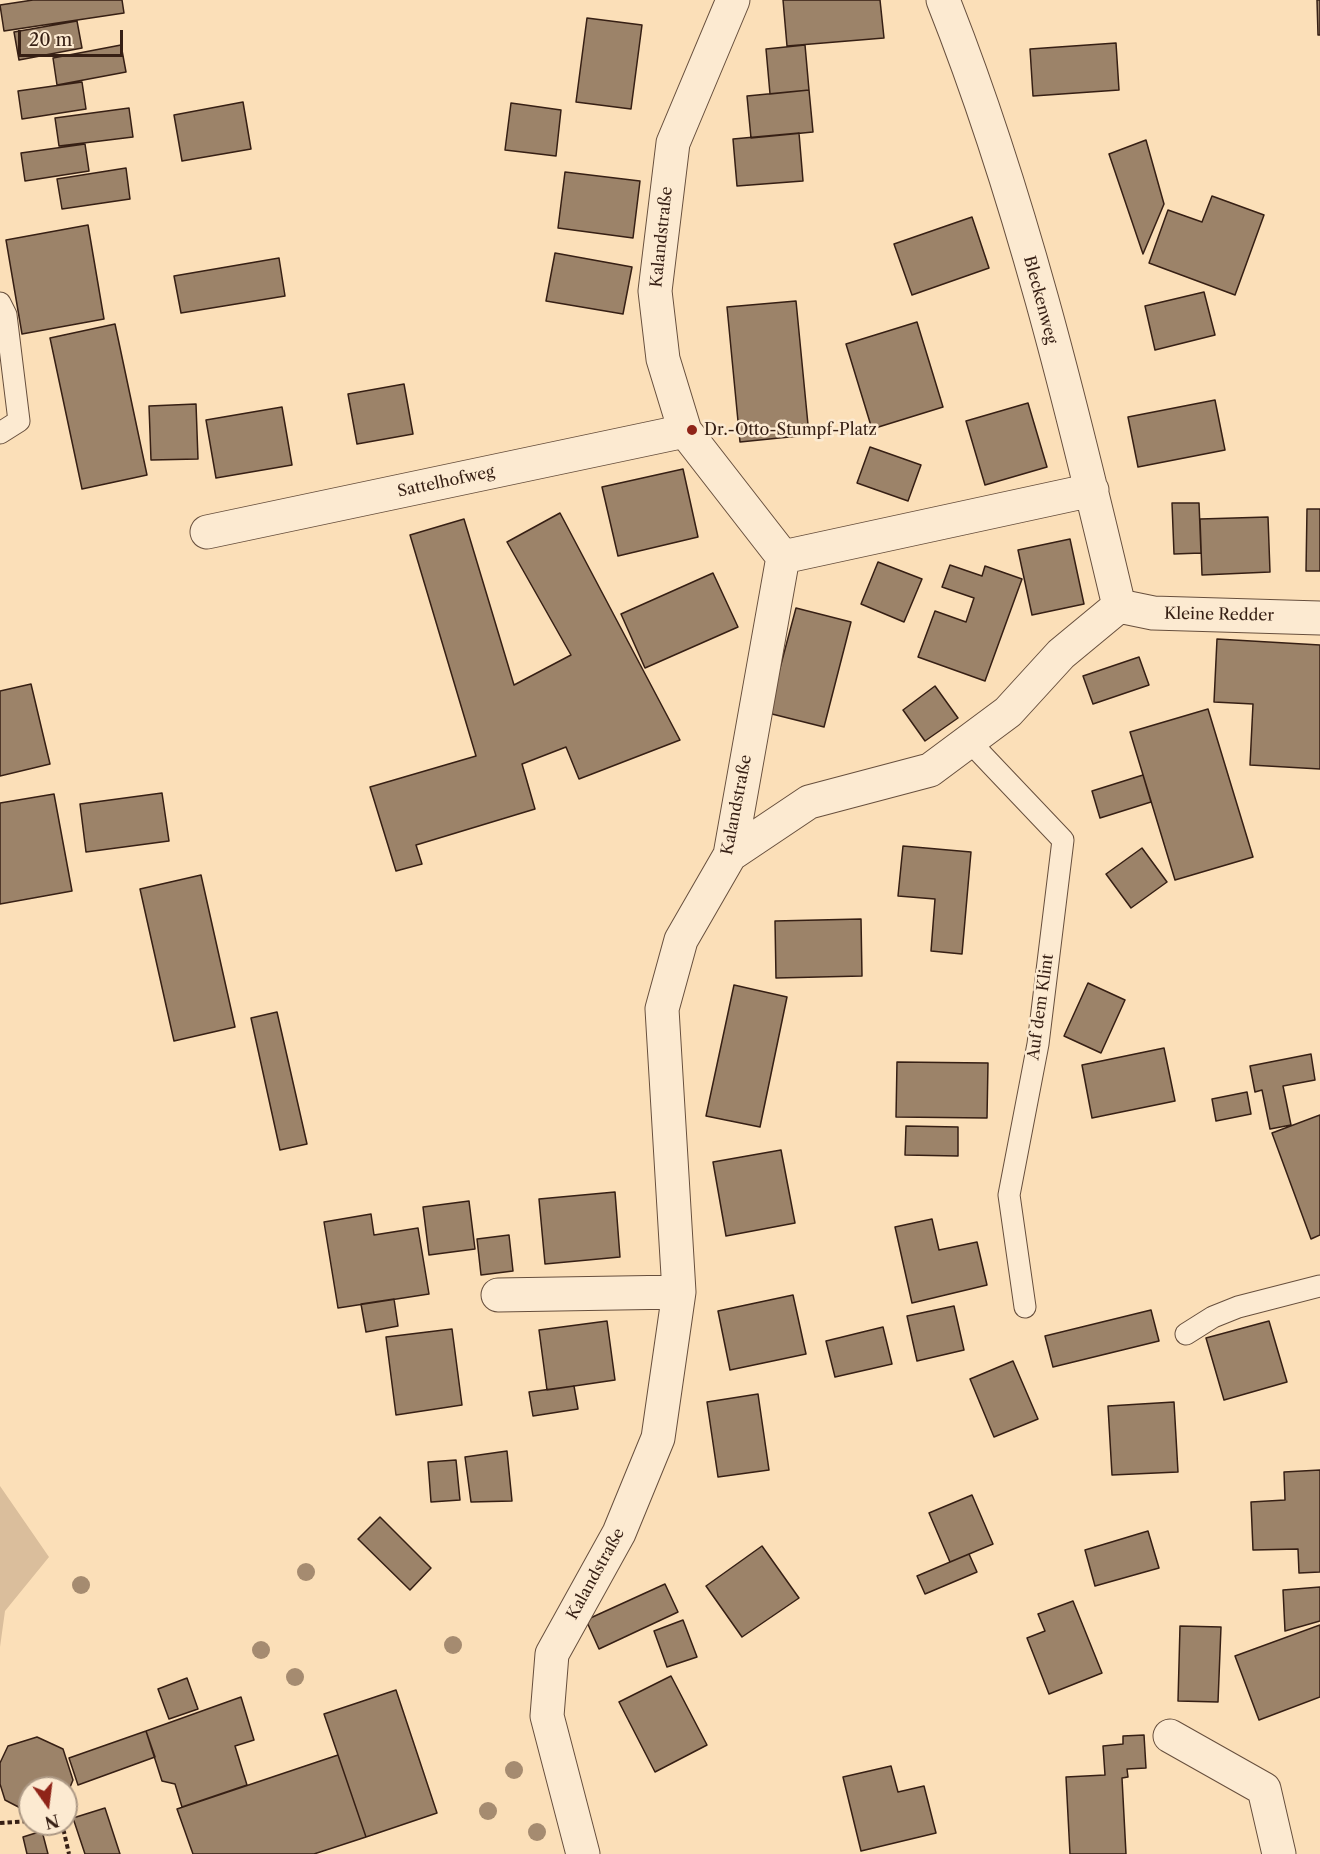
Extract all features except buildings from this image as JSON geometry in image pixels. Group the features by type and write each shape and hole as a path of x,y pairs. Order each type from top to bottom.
{"street":[{"name":"Kalandstraße","path":"584,1854 547,1716 552,1654 619,1533 658,1438 679,1292 662,1009 681,940 730,855 783,557 685,431 663,359 655,291 673,143 733,0"},
{"name":"Bleckenweg","path":"943,0 1002,161 1092,490 1119,606"},
{"name":"Sattelhofweg","path":"207,532 685,431"},
{"path":"783,557 1092,490"},
{"path":"730,855 809,802 930,770 1008,712 1061,654 1119,606"},
{"name":"Kleine Redder","path":"1119,606 1153,614 1320,618"},
{"path":"498,1295 679,1292"},
{"path":"1170,1736 1264,1789 1278,1854"}],"lane":[{"path":"0,303 6,315 19,421 0,433"},
{"name":"Auf dem Klint","path":"969,741 1063,840 1038,1044 1008,1195 1024,1307"},
{"path":"1186,1334 1213,1317 1238,1307 1320,1286"}],"path":[{"path":"0,1823 18,1822"},
{"path":"65,1836 69,1854"}],"shaded area":[{"path":"0,1486 49,1557 5,1611 0,1647"}],"place":[{"name":"Dr.-Otto-Stumpf-Platz","path":"692,430"}]}
